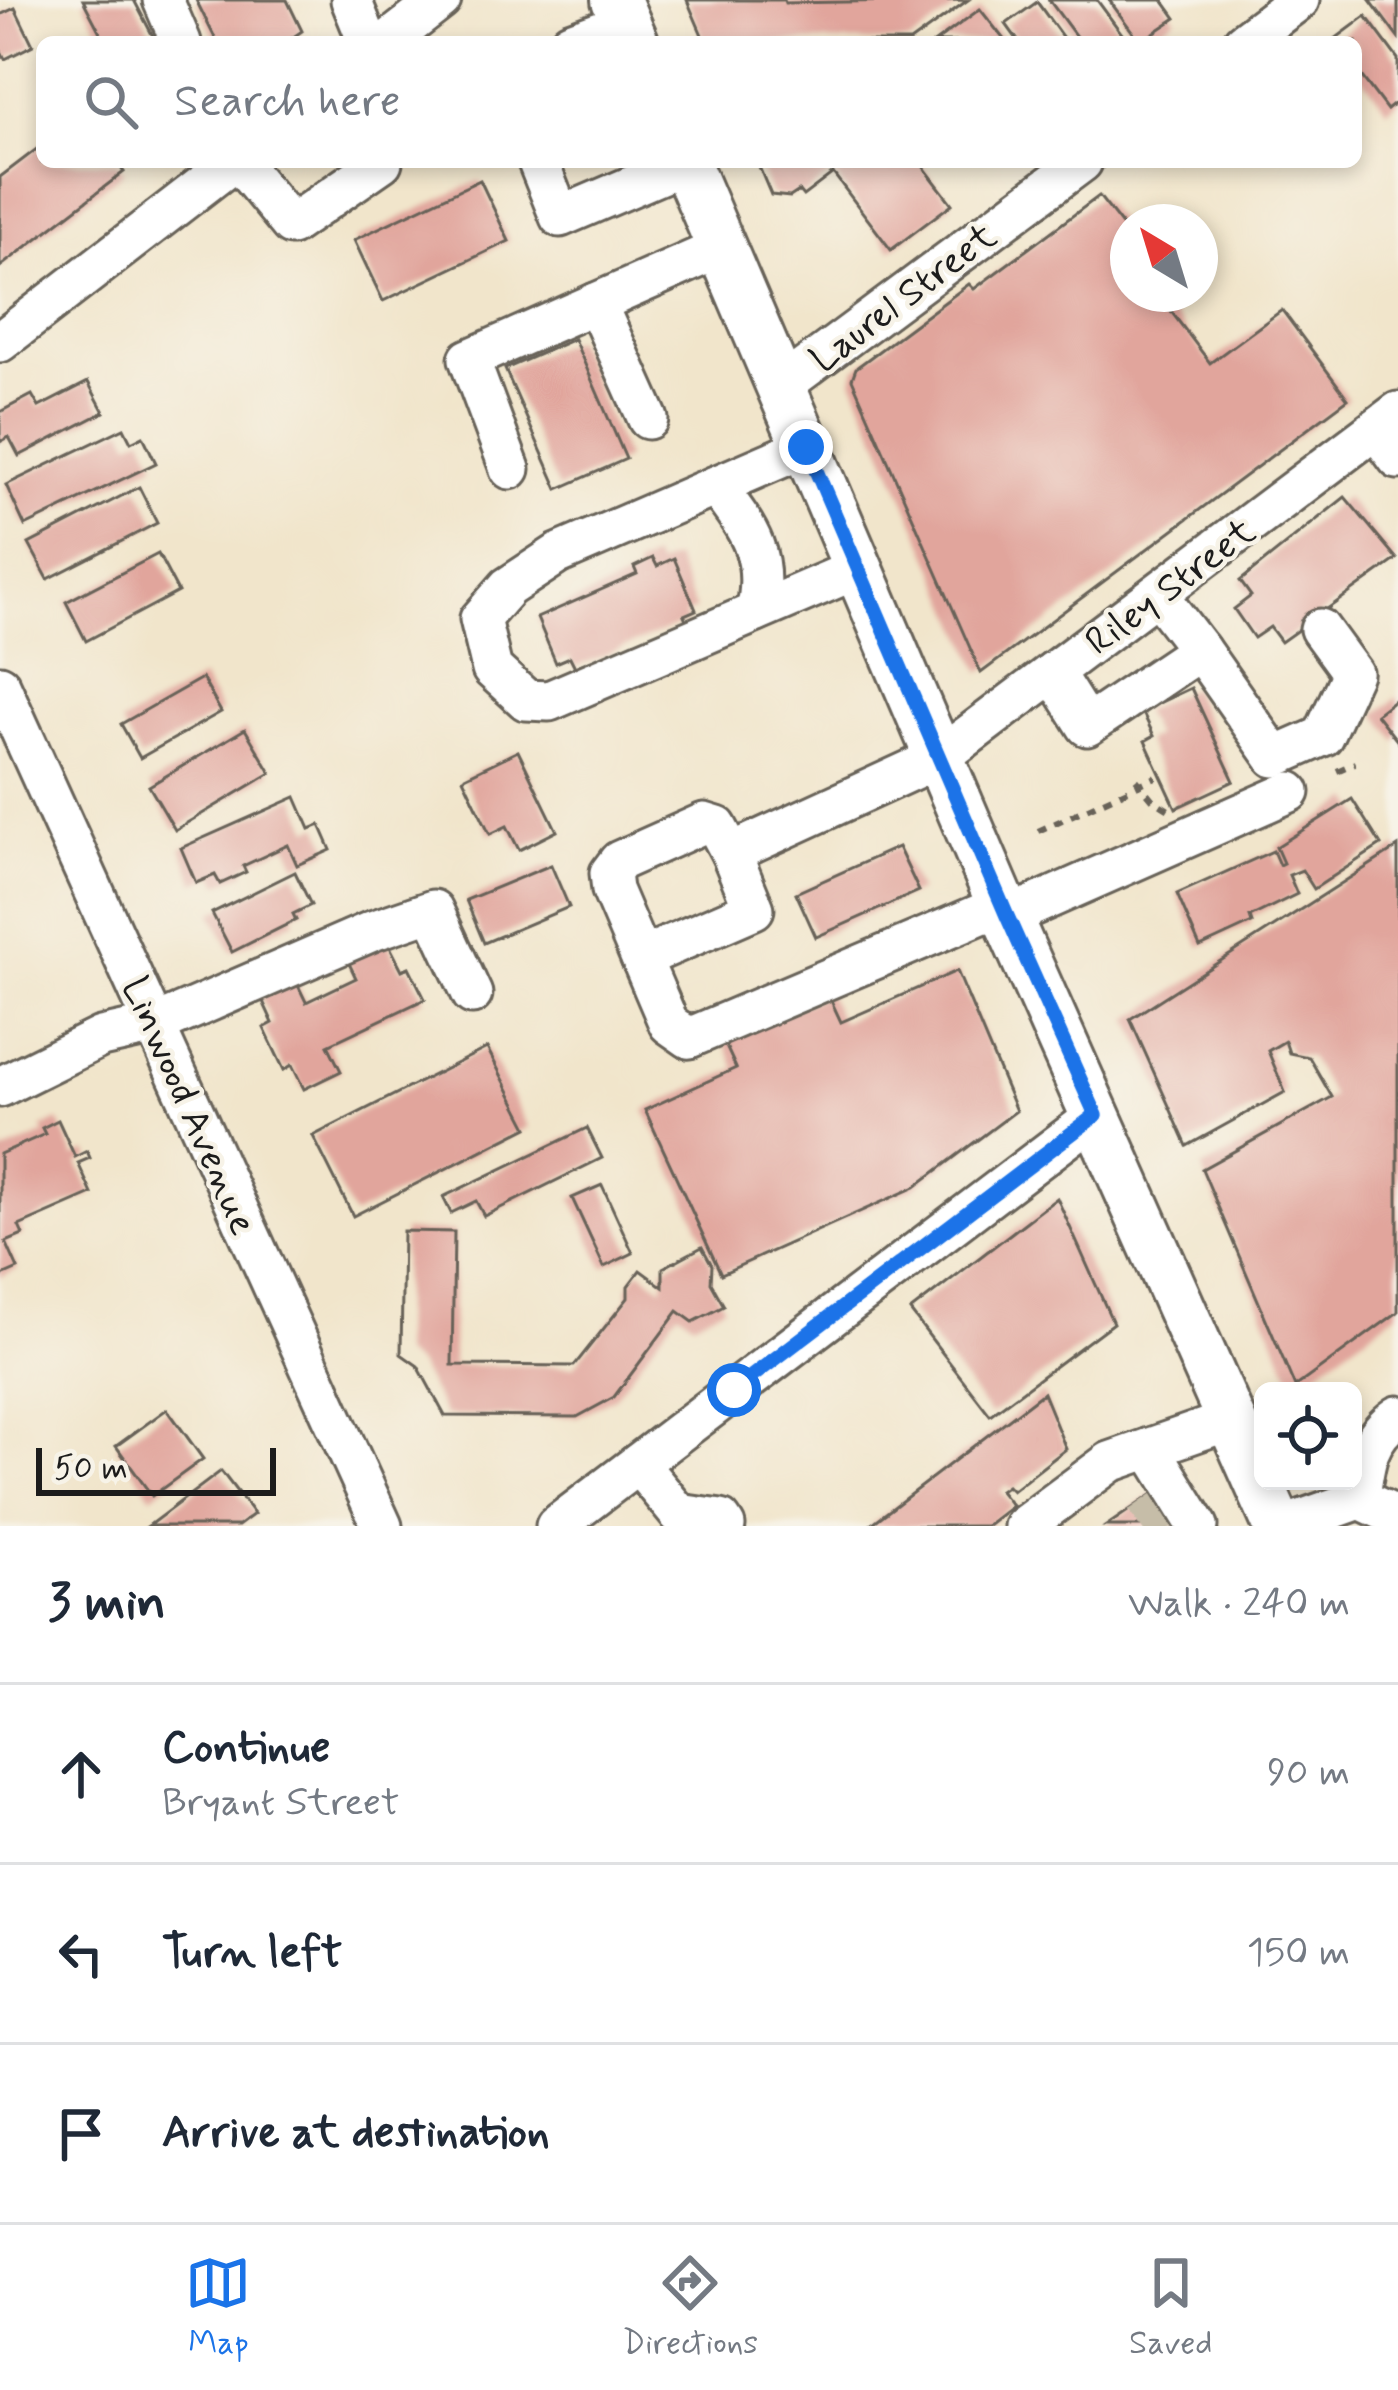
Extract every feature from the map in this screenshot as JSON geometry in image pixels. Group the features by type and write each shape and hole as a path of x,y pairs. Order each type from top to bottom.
{"main road":[{"path":"687,168 1005,911 1281,1526"}],"street":[{"path":"163,0 178,36"},
{"path":"351,0 366,36"},
{"path":"395,36 441,0"},
{"path":"1251,36 1299,0"},
{"path":"586,36 625,21"},
{"path":"0,342 228,168"},
{"path":"241,168 291,225 373,168"},
{"path":"540,168 560,217 673,168"},
{"name":"Laurel Street","path":"780,387 1074,168"},
{"path":"510,469 469,359 721,248"},
{"path":"596,303 648,419"},
{"name":"Riley Street","path":"731,853 940,757 1157,594 1391,433"},
{"path":"806,447 558,554 508,586 480,620 492,669 526,700 549,701 859,568"},
{"path":"716,486 750,534 760,562 763,582 756,612"},
{"path":"1157,594 1200,650 1281,782"},
{"path":"641,958 754,909 717,827 704,823 613,867 612,890 641,958 670,1024 682,1035 698,1037 1005,911 1281,782 1323,736 1352,674 1320,628"},
{"path":"1053,671 1087,726 1200,650"},
{"name":"Linwood Avenue","path":"0,685 382,1526"},
{"path":"0,1087 101,1037 154,1025 372,931 433,910 472,994"},
{"path":"556,1526 1096,1115"},
{"path":"1360,1499 1365,1455 1379,1429 1398,1416"},
{"path":"1024,1526 1110,1462 1230,1420"},
{"path":"1150,1448 1183,1509"},
{"path":"638,1464 671,1520 721,1520 725,1526"},
{"path":"1281,1526 1360,1499 1398,1517"}],"path":[{"path":"1038,831 1156,777"}],"building":[{"path":"83,0 134,0 153,36 102,36"},
{"path":"196,0 287,0 302,31 295,36 214,36"},
{"path":"687,0 968,0 918,36 702,36"},
{"path":"1049,0 1097,0 1124,36 1076,36"},
{"path":"1109,0 1163,0 1176,18 1149,36 1136,36"},
{"path":"1370,0 1398,0 1398,38"},
{"path":"1037,2 1062,36 1015,36 1006,24"},
{"path":"15,8 33,45 5,59 0,49 0,15"},
{"path":"980,9 1001,36 943,36"},
{"path":"1366,16 1398,59 1398,101 1387,110 1362,77 1362,36 1339,36"},
{"path":"36,150 36,168 121,168 124,172 0,267 0,177"},
{"path":"760,168 925,168 952,204 891,250 833,173 803,196 799,191 790,197 771,195"},
{"path":"480,180 509,241 383,301 354,240"},
{"path":"1099,196 1110,210 1110,312 1172,312 1210,363 1282,310 1348,399 981,673 852,379 856,368 969,284 974,289"},
{"path":"574,339 626,459 558,489 505,369"},
{"path":"88,382 104,412 19,456 9,437 0,442 0,412 32,395 39,407"},
{"path":"124,428 131,442 143,436 156,463 25,526 6,485"},
{"path":"139,487 157,523 48,579 29,544"},
{"path":"1345,497 1397,559 1281,642 1270,627 1254,638 1234,609 1251,596 1240,581"},
{"path":"158,554 178,592 86,641 66,602"},
{"path":"653,558 657,566 674,558 696,610 684,615 687,622 575,667 570,657 556,663 537,618 637,574 634,567"},
{"path":"202,678 221,712 140,758 121,724"},
{"path":"1191,688 1234,781 1176,808 1145,741 1154,736 1142,711"},
{"path":"1398,697 1398,742 1376,714"},
{"path":"245,729 271,773 175,830 149,786"},
{"path":"518,751 557,831 519,850 507,826 490,834 463,778"},
{"path":"296,797 310,829 320,825 331,850 297,865 288,845 243,866 246,872 220,884 215,875 196,883 181,848"},
{"path":"1352,799 1381,845 1314,889 1302,870 1289,875 1297,894 1250,917 1252,923 1200,947 1177,894 1273,851 1279,865 1283,863 1276,847"},
{"path":"898,847 919,891 816,937 796,893"},
{"path":"1398,847 1398,1312 1302,1382 1293,1382 1202,1169 1332,1097 1309,1057 1289,1053 1285,1041 1268,1051 1285,1092 1187,1146 1130,1019"},
{"path":"551,865 569,907 484,943 466,900"},
{"path":"295,872 311,905 293,914 296,920 232,952 212,913"},
{"path":"385,937 402,970 409,967 425,999 328,1045 341,1071 304,1089 292,1065 284,1070 264,1028 273,1023 261,997 296,981 306,1002 356,978 346,957"},
{"path":"957,971 1016,1111 915,1187 721,1274 645,1110 736,1068 723,1040 828,994 841,1022"},
{"path":"487,1048 528,1127 353,1216 313,1136"},
{"path":"58,1120 75,1157 87,1151 90,1158 78,1163 92,1194 19,1226 23,1235 6,1242 18,1269 0,1277 0,1154 45,1134 42,1128"},
{"path":"587,1128 602,1158 484,1216 476,1201 451,1213 443,1197"},
{"path":"602,1185 633,1253 604,1267 572,1198"},
{"path":"1057,1198 1113,1323 990,1415 910,1311"},
{"path":"403,1231 454,1232 452,1365 574,1366 628,1298 628,1286 640,1270 663,1287 663,1268 702,1247 712,1265 711,1283 724,1306 693,1322 678,1311 614,1397 577,1417 445,1416 418,1366 401,1354"},
{"path":"1043,1393 1066,1449 1012,1491 1007,1486 1000,1491 1012,1506 986,1526 869,1526"},
{"path":"167,1409 203,1459 152,1496 116,1446"},
{"path":"221,1471 254,1514 238,1526 148,1526"},
{"path":"1160,1489 1185,1526 1106,1526"}],"tunnel":[{"path":"1140,1526 1170,1505"}],"route":[{"path":"734,1390 1096,1115 806,447"}]}
